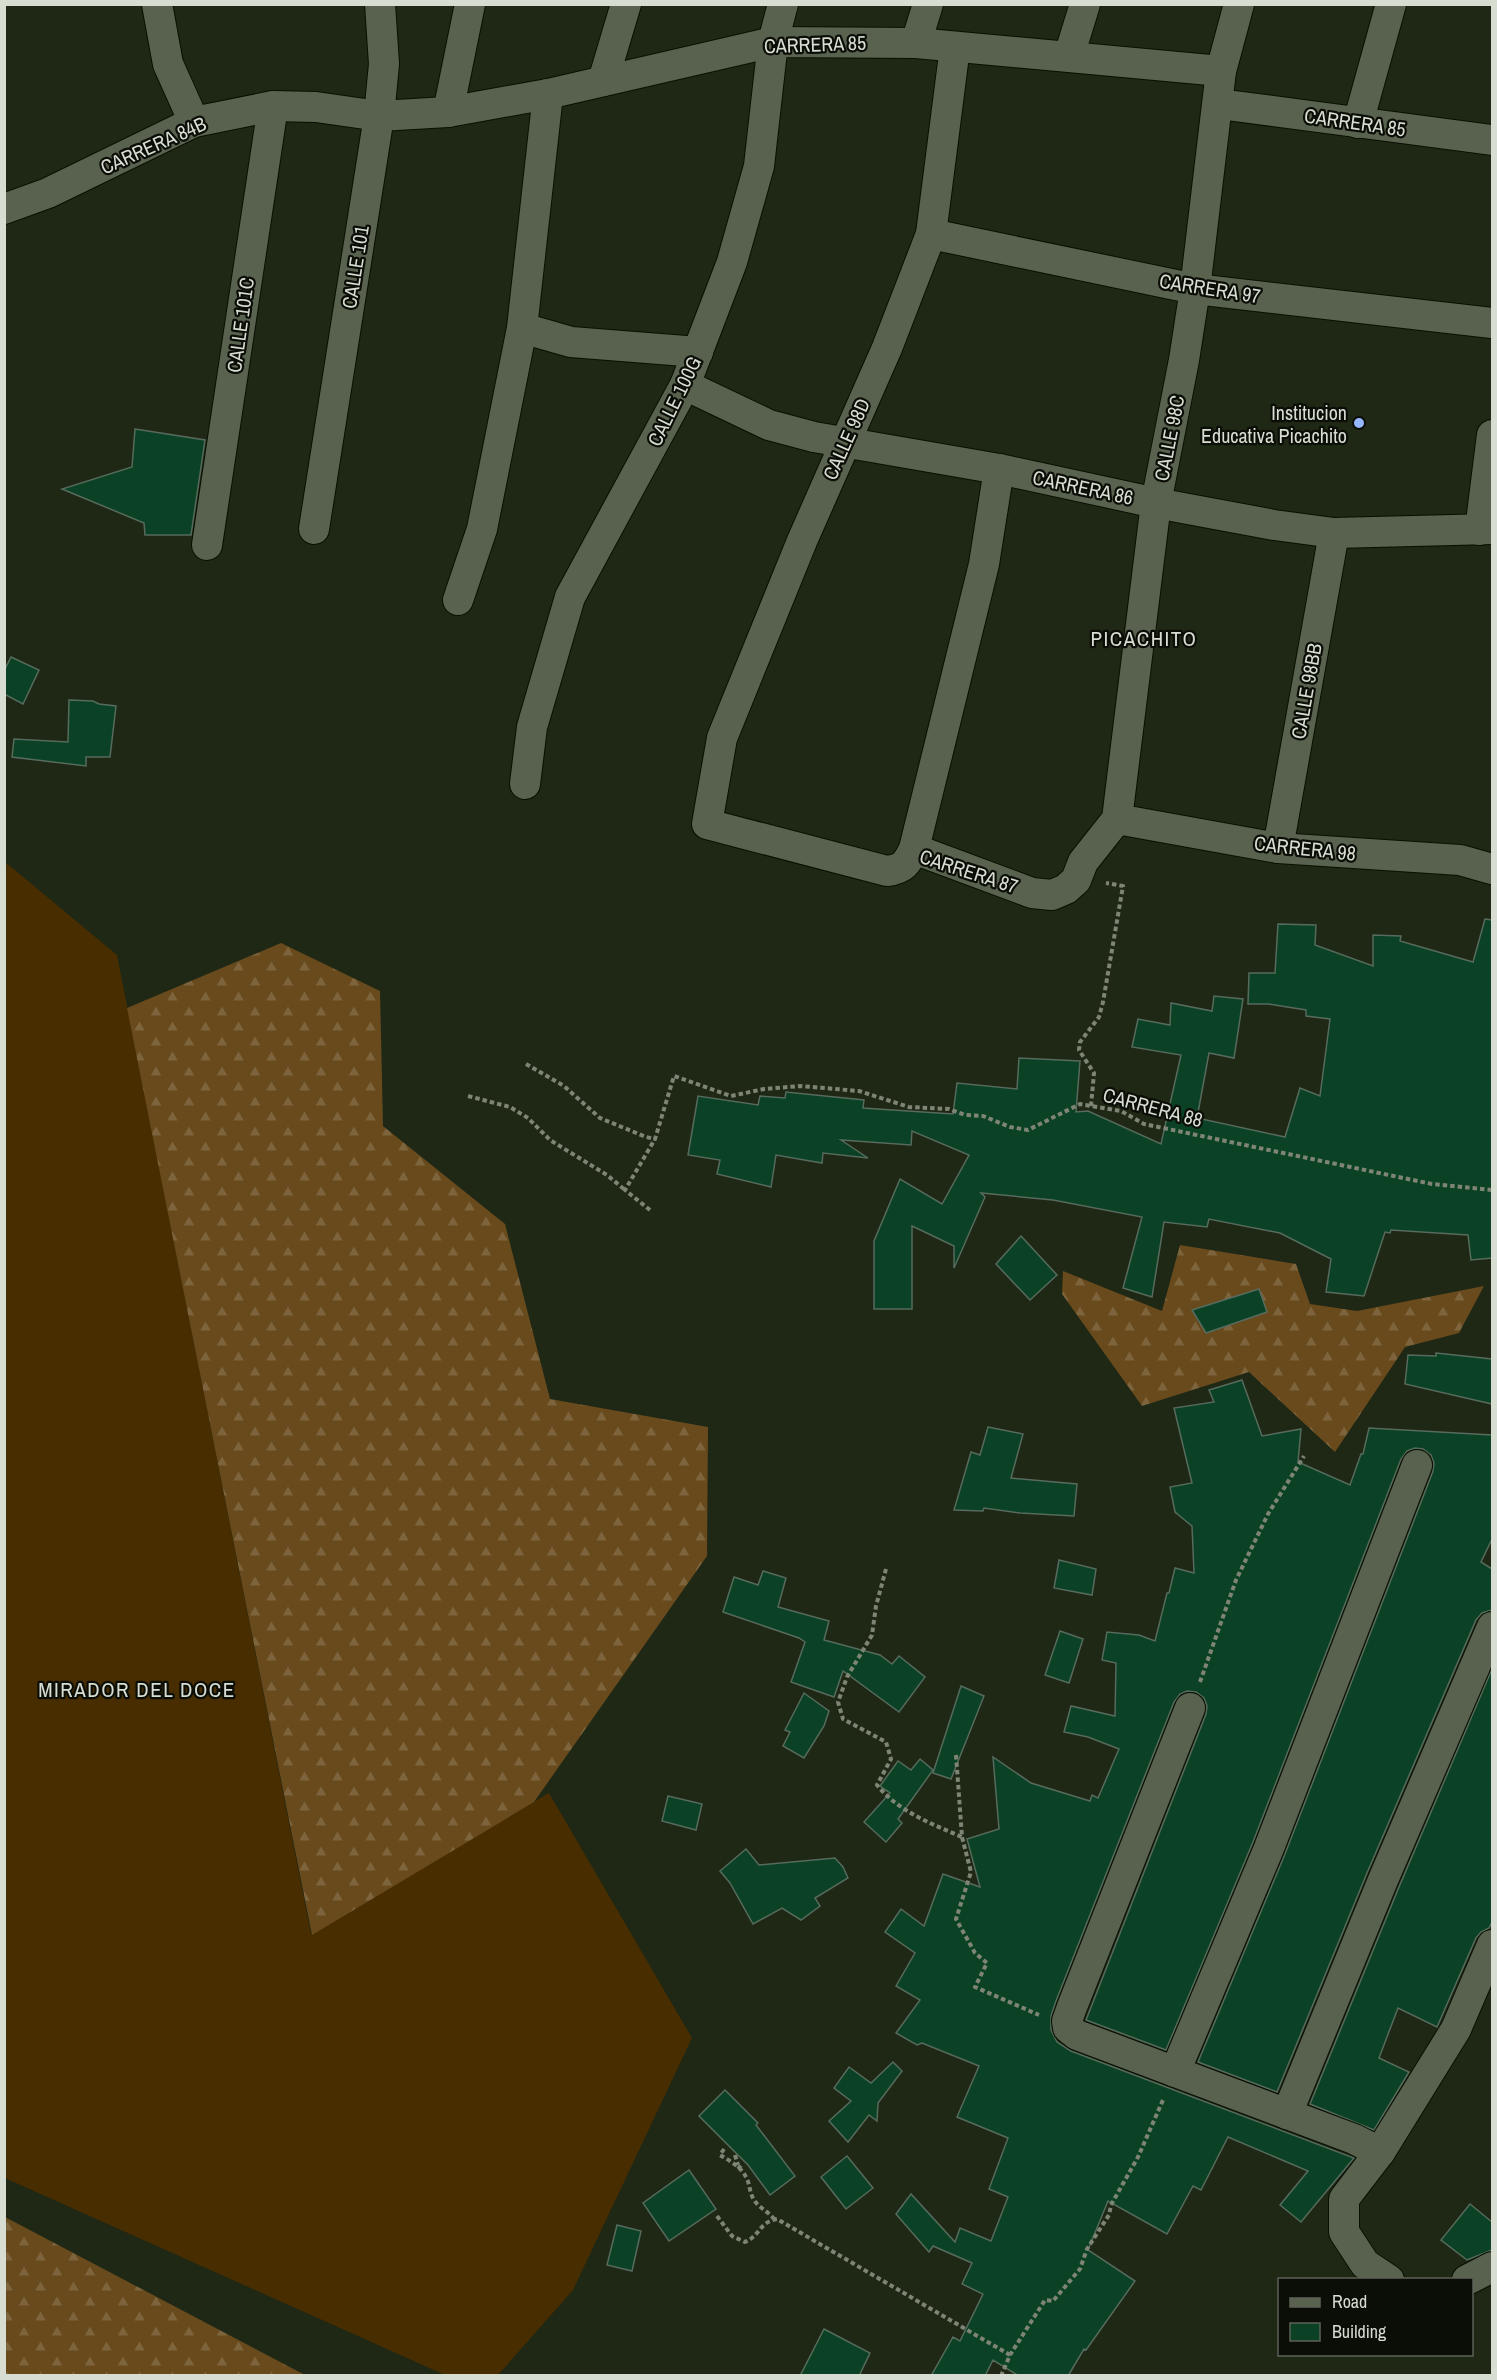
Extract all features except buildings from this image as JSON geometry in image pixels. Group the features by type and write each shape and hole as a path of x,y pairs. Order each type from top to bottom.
{"street":[{"path":"157,4 168,64 194,122"},
{"name":"CALLE 101","path":"315,529 379,116 384,64 380,4"},
{"path":"448,112 470,4"},
{"path":"603,81 626,4"},
{"name":"CALLE 100G","path":"525,784 532,727 570,597 685,385 732,262 759,166 773,42 783,4"},
{"path":"916,43 928,4"},
{"path":"1069,56 1085,4"},
{"name":"CALLE 98C","path":"1117,819 1156,503 1184,360 1195,289 1221,70 1239,4"},
{"path":"1358,123 1391,4"},
{"name":"CARRERA 85","path":"379,116 448,112 548,94 773,42 916,43 1221,70"},
{"name":"CALLE 98D","path":"707,824 722,738 802,541 887,348 931,234 955,47"},
{"path":"458,600 482,529 522,328 548,94"},
{"name":"CARRERA 85","path":"1218,104 1492,140"},
{"name":"CARRERA 84B","path":"4,209 48,193 194,122 273,106 316,107 379,116"},
{"name":"CALLE 101C","path":"207,545 273,106"},
{"name":"CARRERA 97","path":"931,234 1195,289 1492,323"},
{"path":"522,328 571,342 698,351"},
{"name":"CARRERA 86","path":"685,385 769,424 814,437 999,469 1156,503 1334,533 1486,530"},
{"path":"1486,530 1492,435"},
{"path":"914,849 984,564 999,469"},
{"name":"CALLE 98BB","path":"1278,848 1334,533"},
{"path":"1083,862 1117,819"},
{"name":"CARRERA 98","path":"1117,819 1278,848 1460,860 1492,869"},
{"name":"CARRERA 87","path":"707,824 887,871 897,870 906,865 914,849 1032,893 1052,895 1066,889 1076,880 1083,862"},
{"path":"1176,2072 1269,1848 1418,1465"},
{"path":"1287,2114 1383,1880 1492,1627"},
{"path":"1190,1708 1069,2014 1068,2028 1077,2035 1287,2114 1380,2152"},
{"path":"1386,2278 1365,2264 1344,2232 1344,2199 1380,2152 1456,2029 1492,1945"},
{"path":"1471,2278 1492,2267"}],"path":[{"path":"1083,862 1099,882 1123,886 1099,1017 1080,1042 1079,1050 1094,1073 1091,1106"},
{"path":"526,1064 564,1086 600,1118 646,1137 655,1138 625,1190"},
{"name":"CARRERA 88","path":"655,1138 674,1076 731,1096 764,1089 800,1086 859,1091 909,1107 949,1110 965,1115 983,1116 1028,1130 1080,1104 1121,1111 1144,1124 1432,1184 1492,1190"},
{"path":"468,1096 510,1107 528,1118 550,1140 607,1175 650,1210"},
{"path":"1190,1708 1236,1580 1268,1514 1304,1456"},
{"path":"886,1569 876,1606 872,1635 848,1677 838,1702 843,1719 886,1742 891,1759 877,1785 886,1796 914,1816 962,1837"},
{"path":"956,1755 962,1837 971,1872 956,1919 975,1953 987,1963 975,1987 1068,2028"},
{"path":"1001,2376 1010,2355 1045,2300 1053,2301 1080,2269 1087,2249 1109,2215 1111,2205 1138,2157 1176,2072"},
{"path":"724,2149 720,2155 746,2177 753,2199 774,2219 1010,2355"},
{"path":"735,2155 738,2169"},
{"path":"738,2169 742,2164"},
{"path":"717,2216 732,2236 745,2242 753,2239 761,2225 774,2219"}],"shaded area":[{"path":"4,861 117,955 311,1934 549,1793 692,2038 573,2290 498,2375 445,2375 7,2179 5,2175"}],"green space":[{"path":"281,943 380,991 383,1126 505,1224 550,1399 708,1427 707,1556 534,1802 312,1935 127,1008"},
{"path":"1180,1245 1296,1264 1310,1304 1357,1311 1484,1286 1459,1333 1405,1347 1335,1452 1249,1372 1142,1406 1062,1294 1063,1271 1162,1311"},
{"path":"5,2217 305,2375 5,2375"}],"place":[{"name":"Institucion Educativa Picachito","path":"1359,423"}],"district":[{"name":"PICACHITO","path":"1144,638"},
{"name":"MIRADOR DEL DOCE","path":"137,1689"}]}
